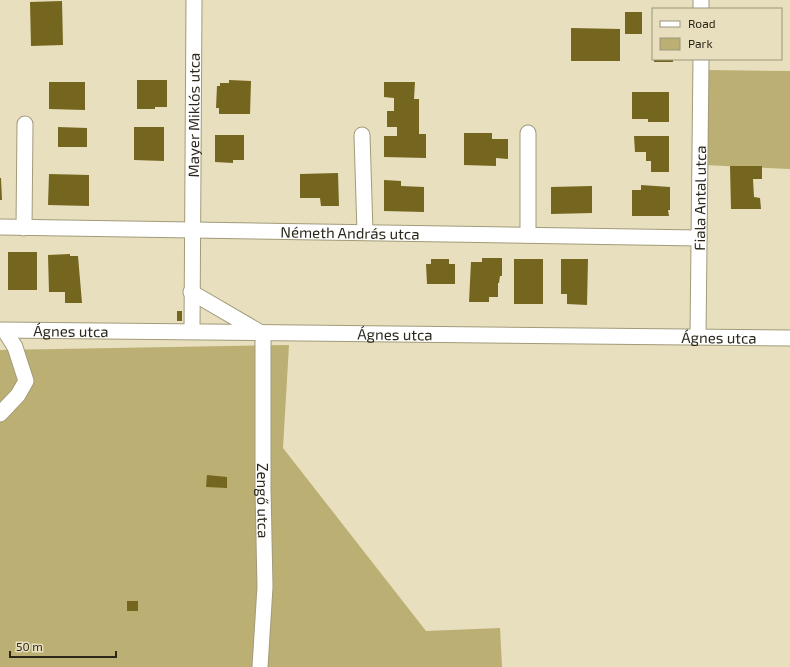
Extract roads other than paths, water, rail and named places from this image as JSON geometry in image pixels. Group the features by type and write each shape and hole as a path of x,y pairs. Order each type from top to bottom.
{"street":[{"name":"Mayer Miklós utca","path":"192,331 191,292 194,0"},
{"name":"Fiala Antal utca","path":"698,338 701,60"},
{"path":"24,228 25,124"},
{"path":"528,133 528,235"},
{"path":"362,135 365,232"},
{"name":"Németh András utca","path":"0,227 699,238"},
{"path":"191,292 263,334"},
{"path":"0,414 18,396 26,381 15,347 2,331"},
{"name":"Ágnes utca","path":"2,331 192,331 263,334 790,338"},
{"name":"Zengő utca","path":"260,667 264,586 262,489 263,334"}]}
